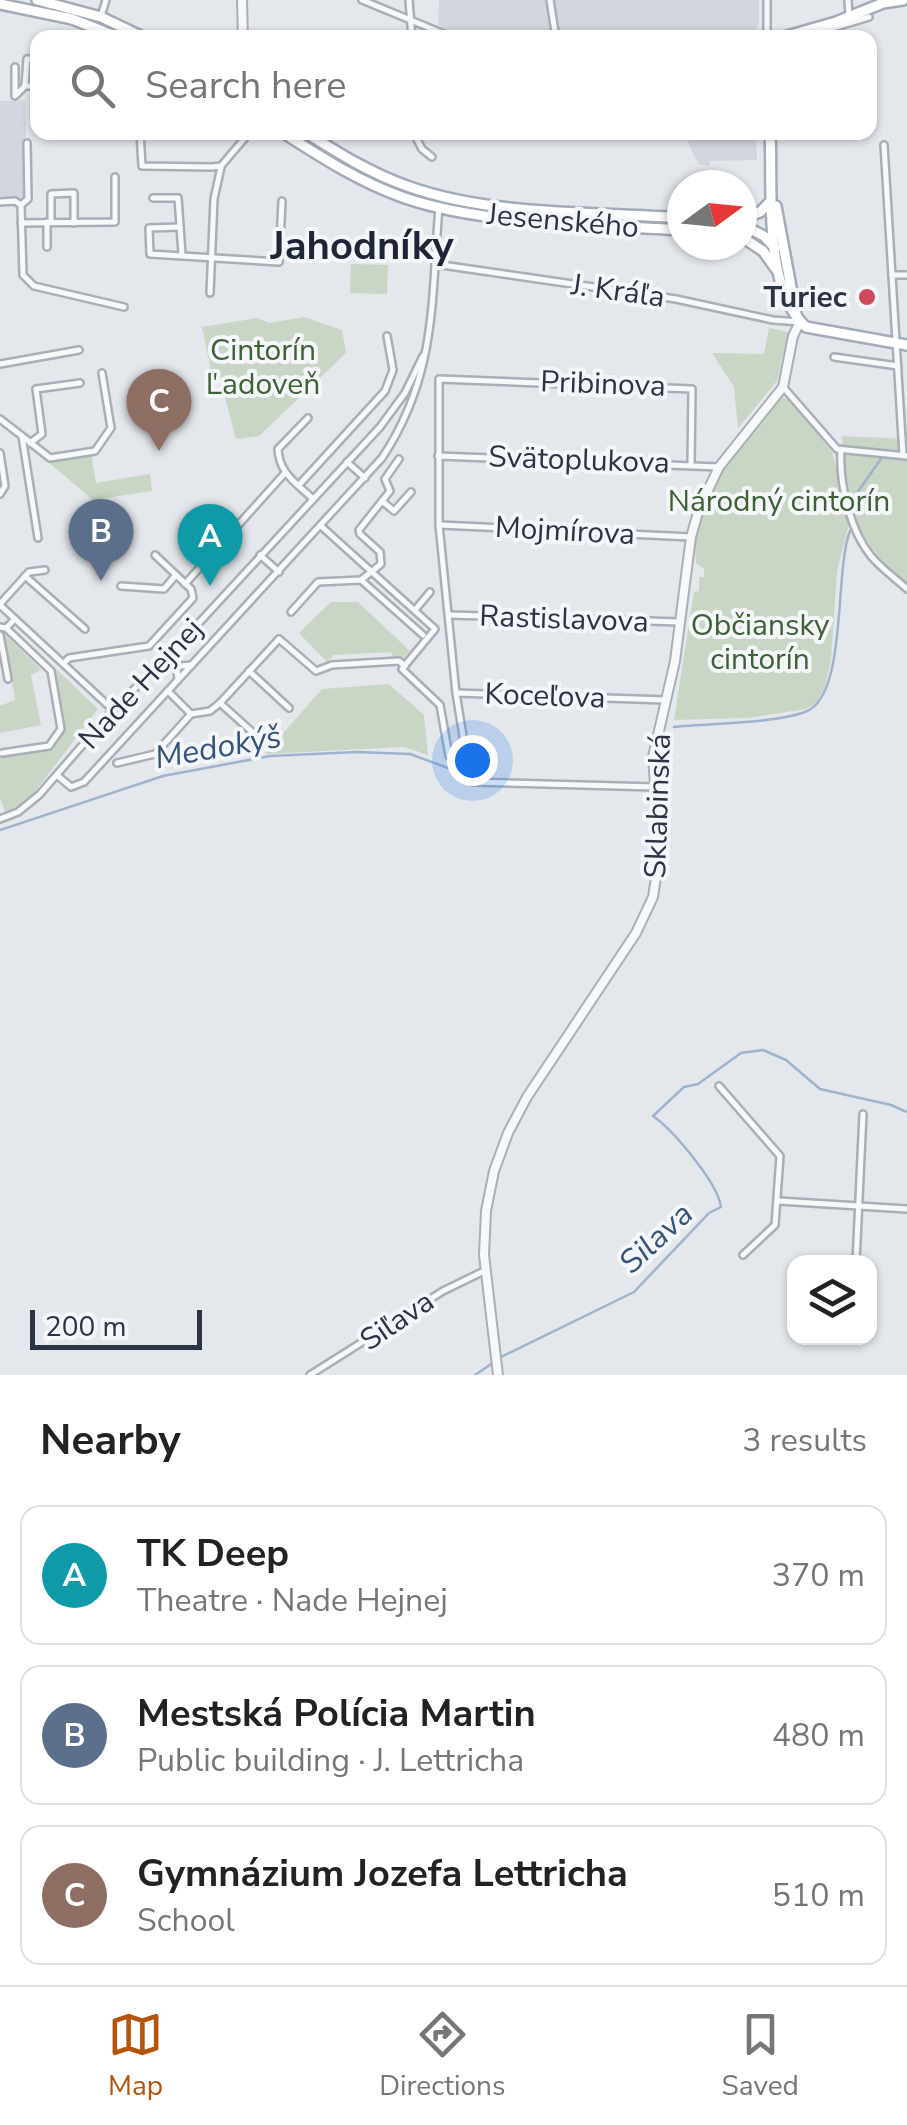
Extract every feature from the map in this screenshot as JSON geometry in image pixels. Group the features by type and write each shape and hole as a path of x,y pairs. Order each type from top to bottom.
{"main road":[{"path":"37,0 119,30"},
{"path":"808,30 868,16 903,0"},
{"path":"0,4 100,24 109,30"},
{"name":"Jesenského","path":"295,140 362,180 439,208 481,215 667,229"},
{"name":"Jesenského","path":"319,140 382,176 451,198 667,217"},
{"path":"770,140 776,248 798,318 806,327 902,344"},
{"path":"434,194 439,208 451,198"},
{"path":"757,215 773,206"},
{"path":"773,206 783,269"},
{"path":"757,236 776,248"},
{"path":"757,245 783,269"}],"street":[{"path":"100,24 106,0"},
{"path":"242,0 243,30"},
{"path":"362,0 436,30"},
{"path":"409,0 410,30"},
{"path":"550,0 555,30"},
{"path":"768,0 768,30"},
{"path":"848,0 849,18"},
{"path":"824,30 868,16"},
{"path":"15,67 16,96 25,86 30,59"},
{"path":"25,86 30,86"},
{"path":"140,140 142,166 221,166"},
{"path":"210,293 214,199 221,166 243,140"},
{"path":"417,140 432,157"},
{"path":"27,143 28,199 21,206 23,275 34,286 124,307"},
{"path":"798,318 783,387 828,442 841,450 905,455 898,366 902,344 892,275 884,145"},
{"path":"28,166 41,166"},
{"path":"21,223 115,222 115,177"},
{"path":"48,247 51,194 74,194 74,223"},
{"path":"154,198 178,198 182,254"},
{"path":"0,202 15,201 21,206"},
{"path":"180,227 149,228 150,254 279,262 282,201"},
{"name":"Nade Hejnej","path":"58,776 72,786 80,785 365,478 401,427 419,385 434,308 439,208"},
{"name":"J. Kráľa","path":"436,264 676,300 773,320 798,318"},
{"path":"892,275 907,275"},
{"path":"299,486 385,391 393,370 388,336"},
{"name":"Nade Hejnej","path":"0,818 24,808 58,776 113,710 398,406 426,348"},
{"path":"0,364 79,350"},
{"path":"834,357 898,366"},
{"path":"0,419 50,458 94,451 111,428 102,373"},
{"name":"Pribinova","path":"438,456 438,378 692,389 690,464"},
{"path":"46,455 36,389 80,383"},
{"name":"Sklabinská","path":"497,1372 484,1270 486,1211 498,1160 514,1121 636,933 653,897 660,852 652,770 680,622 691,537 719,467 783,387"},
{"path":"308,418 278,449 280,468 313,498"},
{"path":"30,443 42,434"},
{"path":"22,436 38,538"},
{"path":"841,450 847,499 860,540 907,589"},
{"path":"0,453 5,486 0,494"},
{"path":"438,456 439,525 456,692"},
{"name":"Svätoplukova","path":"438,456 719,467"},
{"path":"291,612 318,582 361,580 382,564 380,552 359,530 390,490 384,478 399,459"},
{"path":"347,462 365,478"},
{"path":"185,584 285,473"},
{"path":"382,501 394,511 410,492"},
{"name":"Mojmírova","path":"439,525 691,537"},
{"path":"321,526 435,630 404,668"},
{"path":"64,663 69,658 149,646 193,598 194,594 155,555"},
{"path":"260,555 279,572"},
{"path":"45,570 29,572 0,604 113,710"},
{"path":"24,576 85,628"},
{"path":"122,586 164,589 176,576"},
{"path":"361,580 422,634"},
{"path":"415,610 430,592"},
{"name":"Rastislavova","path":"448,615 680,622"},
{"path":"2,753 50,746 61,729 50,670 3,627 15,619"},
{"path":"0,636 8,679"},
{"path":"117,764 155,754 191,714 210,711 220,702 279,639 316,672 332,666 399,661 440,705 449,756"},
{"path":"172,651 180,666 192,665"},
{"path":"161,663 178,668 178,680"},
{"path":"249,671 289,708"},
{"path":"168,691 191,714"},
{"name":"Koceľova","path":"655,787 474,782 470,779 456,692 666,700"},
{"path":"220,702 261,740"},
{"path":"720,1086 780,1156 775,1225 743,1255"},
{"path":"856,1255 863,1114"},
{"path":"779,1201 907,1209"},
{"name":"Siľava","path":"310,1375 442,1291 484,1270"}],"shaded area":[{"path":"439,0 759,0 756,30 448,30 438,25"},
{"path":"26,100 26,198 0,199 0,101"},
{"path":"686,140 756,140 757,160 710,161 710,165 699,165"}],"green space":[{"path":"351,264 388,265 387,294 350,293"},
{"name":"Cintorín Ľadoveň","path":"304,317 342,330 346,353 259,436 236,439 219,375 212,375 202,327 257,318 269,323"},
{"path":"769,328 788,332 777,381 738,428 734,387 712,353 764,354"},
{"path":"780,396 792,402 832,452 850,520 837,571 831,660 825,687 816,703 806,709 747,718 674,720 694,592 699,591 699,577 704,577 704,569 696,563 699,519 715,480"},
{"path":"842,436 907,439 907,585 874,550 856,519"},
{"path":"91,453 96,483 150,474 152,491 93,500 47,461"},
{"path":"331,602 358,602 410,651 402,659 394,659 391,652 334,655 327,662 299,633"},
{"path":"4,633 41,670 31,675 41,725 0,733 0,706 15,700"},
{"path":"55,668 98,709 30,798 6,814 0,798 0,758 51,748 64,727"},
{"path":"389,684 424,715 428,755 404,747 265,754 322,689"}],"waterway":[{"name":"Medokýš","path":"852,500 883,456"},
{"name":"Medokýš","path":"674,727 776,719 805,712 819,702 834,659 850,531"},
{"name":"Medokýš","path":"0,830 163,776 270,756 410,754 448,768"},
{"name":"Silava","path":"501,1357 634,1292 709,1213 721,1207 712,1185 693,1158 653,1116 684,1087 698,1084 741,1053 763,1050 786,1060 820,1089 907,1112"},
{"name":"Silava","path":"475,1375 494,1362"}],"place":[{"name":"Turiec","path":"867,297"},
{"name":"Gymnázium Jozefa Lettricha","path":"159,451"},
{"name":"Mestská Polícia Martin","path":"101,581"},
{"name":"TK Deep","path":"210,586"}],"district":[{"name":"Jahodníky","path":"362,246"}],"park label":[{"name":"Národný cintorín","path":"779,501"},
{"name":"Občiansky cintorín","path":"760,642"}]}
